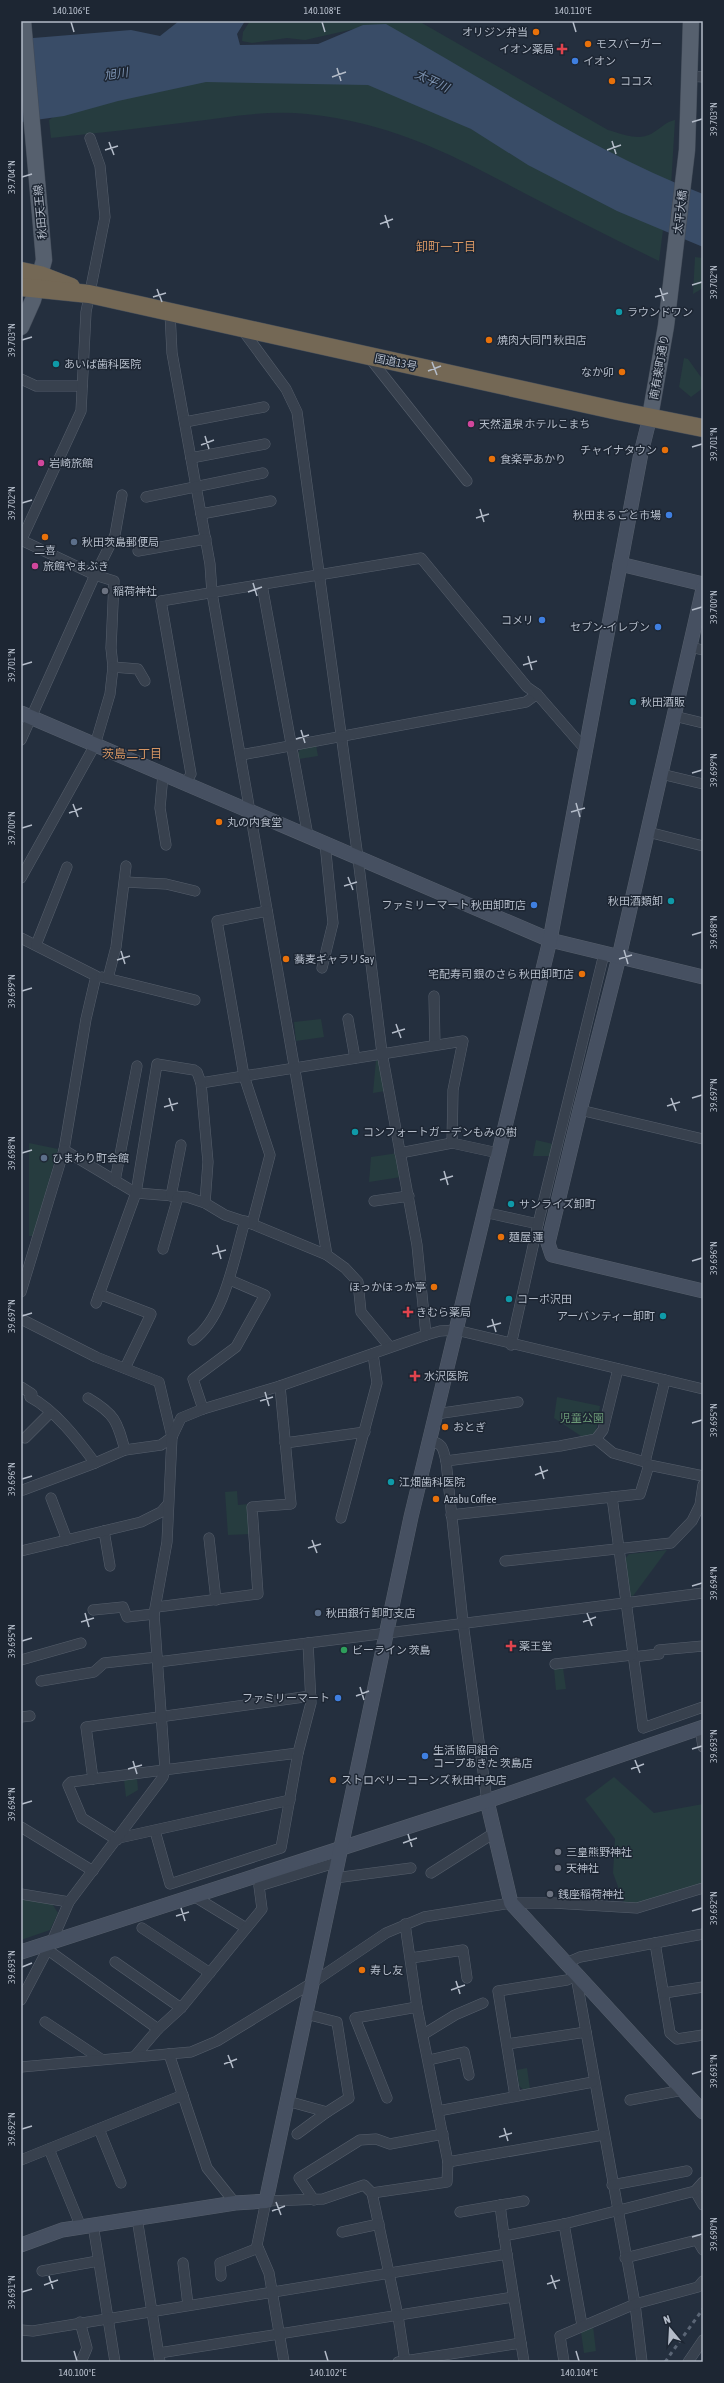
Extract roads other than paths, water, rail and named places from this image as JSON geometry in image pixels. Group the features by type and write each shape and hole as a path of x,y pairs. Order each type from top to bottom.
{"highway":[{"name":"国道13号","path":"21,271 32,284 89,294 170,313 703,428"}],"main road":[{"path":"691,21 697,76"},
{"name":"秋田天王線","path":"21,327 32,284 44,260 23,23"},
{"name":"太平大橋","path":"676,246 697,76"},
{"name":"南有楽町通り","path":"650,417 666,326 676,246"}],"street":[{"path":"21,878 95,745 110,694 113,667 111,648 114,581 95,575 21,540 81,411 89,294 105,217 100,166 90,138"},
{"path":"170,313 172,352 206,539 212,593 242,754 267,911 296,1068 327,1256"},
{"path":"240,328 286,389 298,412 342,735 382,1053 417,1245 426,1335"},
{"path":"368,356 467,481"},
{"path":"21,379 36,386 82,386"},
{"path":"185,422 264,407"},
{"path":"284,2362 269,2273 258,2248 266,2201 386,1633 429,1441 550,940 584,748 641,453 650,417"},
{"path":"191,458 265,444"},
{"path":"146,497 263,473"},
{"path":"21,740 26,716 115,535 122,494"},
{"path":"201,514 271,501"},
{"path":"138,551 206,539"},
{"path":"186,784 191,774 161,601 321,576 421,558 527,687 537,694 584,748"},
{"path":"620,564 703,584"},
{"path":"262,585 308,836"},
{"path":"703,589 696,648 674,716 620,957 580,1110 548,1243 552,1255 703,1291"},
{"path":"113,667 138,669 145,681"},
{"path":"242,754 526,702 537,694"},
{"path":"26,716 186,784 251,814 325,843 550,940 703,977"},
{"path":"674,716 703,723"},
{"path":"163,774 160,808 166,844"},
{"path":"661,774 703,784"},
{"path":"648,832 703,846"},
{"path":"322,968 333,924 325,843"},
{"path":"108,978 116,947 126,866"},
{"path":"36,945 67,867"},
{"path":"125,882 166,884 195,891"},
{"path":"193,1340 204,1332 230,1280 270,1155 244,1076 217,921 267,911"},
{"path":"21,938 96,976 108,978 127,985 195,1000"},
{"path":"511,1345 538,1224 604,954"},
{"path":"21,1292 64,1150 86,1019 96,976"},
{"path":"434,996 435,1045"},
{"path":"348,1019 355,1058"},
{"path":"201,1083 463,1041 453,1090 452,1143"},
{"path":"125,1368 151,1314 97,1298 136,1193 157,1064 198,1072 201,1083 208,1162 205,1203"},
{"path":"115,1181 137,1066"},
{"path":"580,1110 703,1139"},
{"path":"400,1153 452,1143 498,1153"},
{"path":"163,1249 174,1196 181,1145"},
{"path":"64,1150 136,1193 174,1196 205,1203 225,1215 249,1222 327,1256 345,1268 358,1282 361,1312 390,1346"},
{"path":"374,1201 409,1196"},
{"path":"484,1212 538,1224"},
{"path":"203,1409 193,1379 236,1347 265,1295 230,1280"},
{"path":"21,1319 96,1357 159,1382 172,1437 167,1542 156,1610 165,1769 163,1776 118,1839 69,1902 50,1946 21,2000"},
{"path":"23,1490 125,1450 161,1445 172,1437 181,1418 203,1409 280,1386 373,1354 390,1346 440,1331 456,1330 511,1345 703,1389"},
{"path":"341,1518 377,1383 373,1354"},
{"path":"446,1461 560,1446 596,1439 603,1430 618,1369"},
{"path":"451,1515 640,1494 665,1380"},
{"path":"93,1610 123,1607 127,1617 156,1610 258,1594 252,1507 291,1504 280,1386"},
{"path":"21,1387 32,1394 30,1397 42,1403 50,1413 75,1436 95,1463"},
{"path":"88,1398 102,1406 117,1421 125,1450"},
{"path":"436,1414 518,1402"},
{"path":"26,1438 50,1413"},
{"path":"285,1443 364,1432"},
{"path":"596,1439 613,1453 647,1463 703,1476"},
{"path":"429,1441 439,1442 443,1446 446,1461 463,1623 487,1801 511,1903 576,1976 703,2112"},
{"path":"505,1561 671,1543 692,1521 702,1505 703,1485"},
{"path":"612,1497 625,1604 643,1728 703,1707"},
{"path":"51,1498 67,1540"},
{"path":"21,1551 152,1518 168,1504"},
{"path":"104,1531 110,1566"},
{"path":"209,1538 216,1600"},
{"path":"41,1681 94,1672 104,1663 158,1660 308,1643 703,1593"},
{"path":"21,1660 81,1643"},
{"path":"155,1832 170,1884 281,1848 298,1753 311,1696 308,1643"},
{"path":"555,1664 659,1654 659,1650 703,1646"},
{"path":"92,1779 86,1727 162,1715 311,1696"},
{"path":"21,1952 50,1946 192,1895 341,1846 487,1801 702,1727 703,1747"},
{"path":"290,1800 155,1832 118,1839 82,1818 77,1811 68,1786 71,1782 298,1753"},
{"path":"21,1827 93,1871"},
{"path":"431,1873 494,1833"},
{"path":"135,2056 158,2029 181,2008 262,1909 259,1886 338,1862"},
{"path":"335,1878 411,1868"},
{"path":"21,2067 191,2052 217,2041 312,1983 386,1933 424,1917 511,1903 553,1903 637,1908 703,1888"},
{"path":"21,1894 69,1902"},
{"path":"192,1895 246,1928"},
{"path":"372,2193 448,2182 448,2162 424,2034 417,2007 405,1924"},
{"path":"142,1928 210,1973"},
{"path":"566,1963 580,1957 703,1934"},
{"path":"655,1943 670,2033 677,2039 703,2035"},
{"path":"50,1946 158,2029"},
{"path":"411,1958 462,1950 467,1978"},
{"path":"115,1962 181,2008"},
{"path":"576,1976 625,2258 635,2304 642,2362"},
{"path":"515,2096 498,1991 567,1980 576,1976"},
{"path":"664,1993 703,1987"},
{"path":"424,2034 455,2015 483,2003"},
{"path":"387,2098 355,2018 417,2007"},
{"path":"297,2134 349,2098 337,2022 306,2014"},
{"path":"45,2022 100,2059"},
{"path":"507,2044 586,2032"},
{"path":"429,2060 464,2052 469,2075"},
{"path":"169,2054 207,2168 235,2203"},
{"path":"438,2111 594,2082"},
{"path":"630,2100 683,2090"},
{"path":"21,2160 183,2095"},
{"path":"287,2102 327,2112"},
{"path":"99,2129 121,2183"},
{"path":"314,2200 299,2178 360,2140 376,2139 390,2144 442,2134"},
{"path":"448,2162 603,2134"},
{"path":"50,2149 87,2226 98,2261 115,2362"},
{"path":"612,2185 687,2171"},
{"path":"504,2236 618,2212 695,2191 703,2182"},
{"path":"21,2244 62,2230 235,2203 323,2199 364,2185 372,2193 379,2224 398,2316 402,2362 521,2343"},
{"path":"695,2191 703,2205"},
{"path":"460,2212 524,2201"},
{"path":"500,2205 524,2362"},
{"path":"137,2218 160,2358 280,2334 513,2297"},
{"path":"342,2232 379,2224"},
{"path":"564,2224 582,2326"},
{"path":"625,2258 697,2240 703,2250"},
{"path":"221,2276 220,2263 258,2248"},
{"path":"21,2330 33,2331 80,2322 507,2254"},
{"path":"42,2271 98,2261"},
{"path":"183,2263 188,2305"},
{"path":"564,2362 560,2336 635,2304 698,2287 703,2281"},
{"path":"80,2322 87,2348 81,2362"},
{"path":"689,2361 701,2345"}],"water":[{"path":"179,21 245,21 237,34 240,45 318,44 363,25 386,24 581,137 661,177 703,194 703,247 617,211 528,165 471,129 368,85 206,82 118,101 64,116 21,122 21,39 131,30 160,36"}],"railway":[{"path":"665,2362 703,2309"}],"place":[{"name":"オリジン弁当","path":"536,32"},
{"name":"モスバーガー","path":"588,44"},
{"name":"イオン薬局","path":"562,49"},
{"name":"イオン","path":"575,61"},
{"name":"ココス","path":"612,81"},
{"name":"ラウンドワン","path":"619,312"},
{"name":"焼肉大同門 秋田店","path":"489,340"},
{"name":"あいば歯科医院","path":"56,364"},
{"name":"なか卯","path":"622,372"},
{"name":"天然温泉 ホテルこまち","path":"471,424"},
{"name":"チャイナタウン","path":"665,450"},
{"name":"食楽亭あかり","path":"492,459"},
{"name":"岩崎旅館","path":"41,463"},
{"name":"秋田まるごと市場","path":"669,515"},
{"name":"二喜","path":"45,537"},
{"name":"秋田茨島郵便局","path":"74,542"},
{"name":"旅館やまぶき","path":"35,566"},
{"name":"稲荷神社","path":"105,591"},
{"name":"コメリ","path":"542,620"},
{"name":"セブン-イレブン","path":"658,627"},
{"name":"秋田酒販","path":"633,702"},
{"name":"丸の内食堂","path":"219,822"},
{"name":"秋田酒類卸","path":"671,901"},
{"name":"ファミリーマート 秋田卸町店","path":"534,905"},
{"name":"蕎麦ギャラリSay","path":"286,959"},
{"name":"宅配寿司 銀のさら 秋田卸町店","path":"582,974"},
{"name":"コンフォートガーデンもみの樹","path":"355,1132"},
{"name":"ひまわり町会館","path":"44,1158"},
{"name":"サンライズ卸町","path":"511,1204"},
{"name":"麺屋 蓮","path":"501,1237"},
{"name":"ほっかほっか亭","path":"434,1287"},
{"name":"コーポ沢田","path":"509,1299"},
{"name":"きむら薬局","path":"408,1312"},
{"name":"アーバンティー卸町","path":"663,1316"},
{"name":"水沢医院","path":"415,1376"},
{"name":"おとぎ","path":"445,1427"},
{"name":"江畑歯科医院","path":"391,1482"},
{"name":"Azabu Coffee","path":"436,1499"},
{"name":"秋田銀行 卸町支店","path":"318,1613"},
{"name":"薬王堂","path":"511,1646"},
{"name":"ビーライン 茨島","path":"344,1650"},
{"name":"ファミリーマート","path":"338,1698"},
{"name":"生活協同組合 コープあきた 茨島店","path":"425,1756"},
{"name":"ストロベリーコーンズ 秋田中央店","path":"333,1780"},
{"name":"三皇熊野神社","path":"558,1852"},
{"name":"天神社","path":"558,1868"},
{"name":"銭座稲荷神社","path":"550,1894"},
{"name":"寿し友","path":"362,1970"}],"district":[{"name":"卸町一丁目","path":"446,247"},
{"name":"茨島二丁目","path":"132,754"}],"water label":[{"name":"旭川","path":"116,74"},
{"name":"太平川","path":"432,81"}],"park label":[{"name":"児童公園","path":"582,1418"}]}
